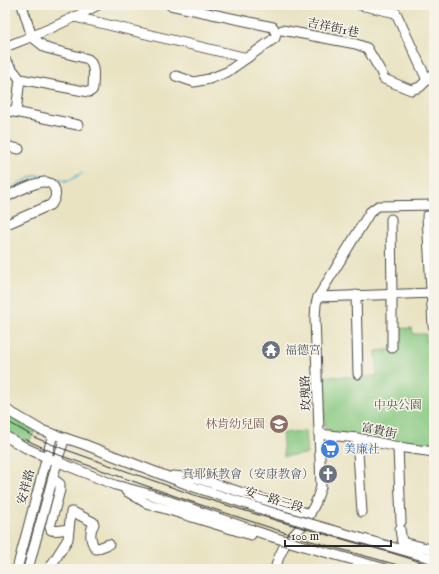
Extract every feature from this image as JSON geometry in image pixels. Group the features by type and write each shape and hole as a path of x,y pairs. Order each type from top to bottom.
{"street":[{"path":"5,60 20,78 89,92 93,89 93,65 91,62 88,59 46,48 32,37 22,5"},
{"path":"5,47 32,37 98,5"},
{"path":"170,5 273,27 276,34 275,38 227,72 209,79 194,82 176,76"},
{"path":"360,5 396,13 431,76"},
{"path":"75,17 247,58"},
{"name":"吉祥街1巷","path":"282,30 356,44 367,48 384,79 411,90 420,87 431,76"},
{"path":"16,112 20,78"},
{"path":"5,110 78,125"},
{"path":"5,146 19,149"},
{"path":"5,198 14,192 44,182 53,186 56,195 53,203 50,205 5,225"},
{"name":"玫瑰路","path":"275,569 285,544 305,523 315,504 321,487 315,318 318,297 370,212 378,206 434,205"},
{"path":"427,216 433,293 433,326"},
{"path":"391,219 392,348"},
{"path":"318,297 433,293"},
{"path":"356,296 358,374"},
{"name":"安一路三段","path":"5,409 40,430 83,444 194,487 280,515 434,559"},
{"name":"安祥路","path":"17,569 53,434"},
{"name":"富貴街","path":"319,434 357,438 398,447 434,452"},
{"path":"5,436 26,448 57,462 115,484 149,494 314,550 386,569"},
{"name":"安祥路","path":"28,569 65,438"},
{"path":"357,438 362,512"},
{"path":"398,447 402,542 434,549"},
{"path":"162,474 196,478 310,514"},
{"path":"53,479 60,484 60,490 50,527 51,530 55,532 63,529 69,529"},
{"path":"115,484 146,503 208,523 373,569"},
{"path":"49,569 68,539 71,512 93,522 94,524 90,534 94,548 96,549 109,544"}],"green space":[{"name":"中央公園","path":"412,328 413,334 426,334 426,341 434,341 434,444 419,446 333,432 325,428 323,376 377,376 376,351 396,349 395,329"},
{"path":"5,413 35,431 28,444 5,430"},
{"path":"305,431 307,454 284,456 282,433"}],"waterway":[{"path":"6,192 35,175 68,181 82,173"}],"tram line":[{"path":"5,420 36,438 61,448 191,494 434,566"},
{"path":"25,439 59,455 189,501 311,541 412,569"}],"place":[{"name":"福德宮","path":"271,350"},
{"name":"林肯幼兒園","path":"279,424"},
{"name":"美廉社","path":"330,449"},
{"name":"真耶穌教會（安康教會）","path":"328,474"}]}
